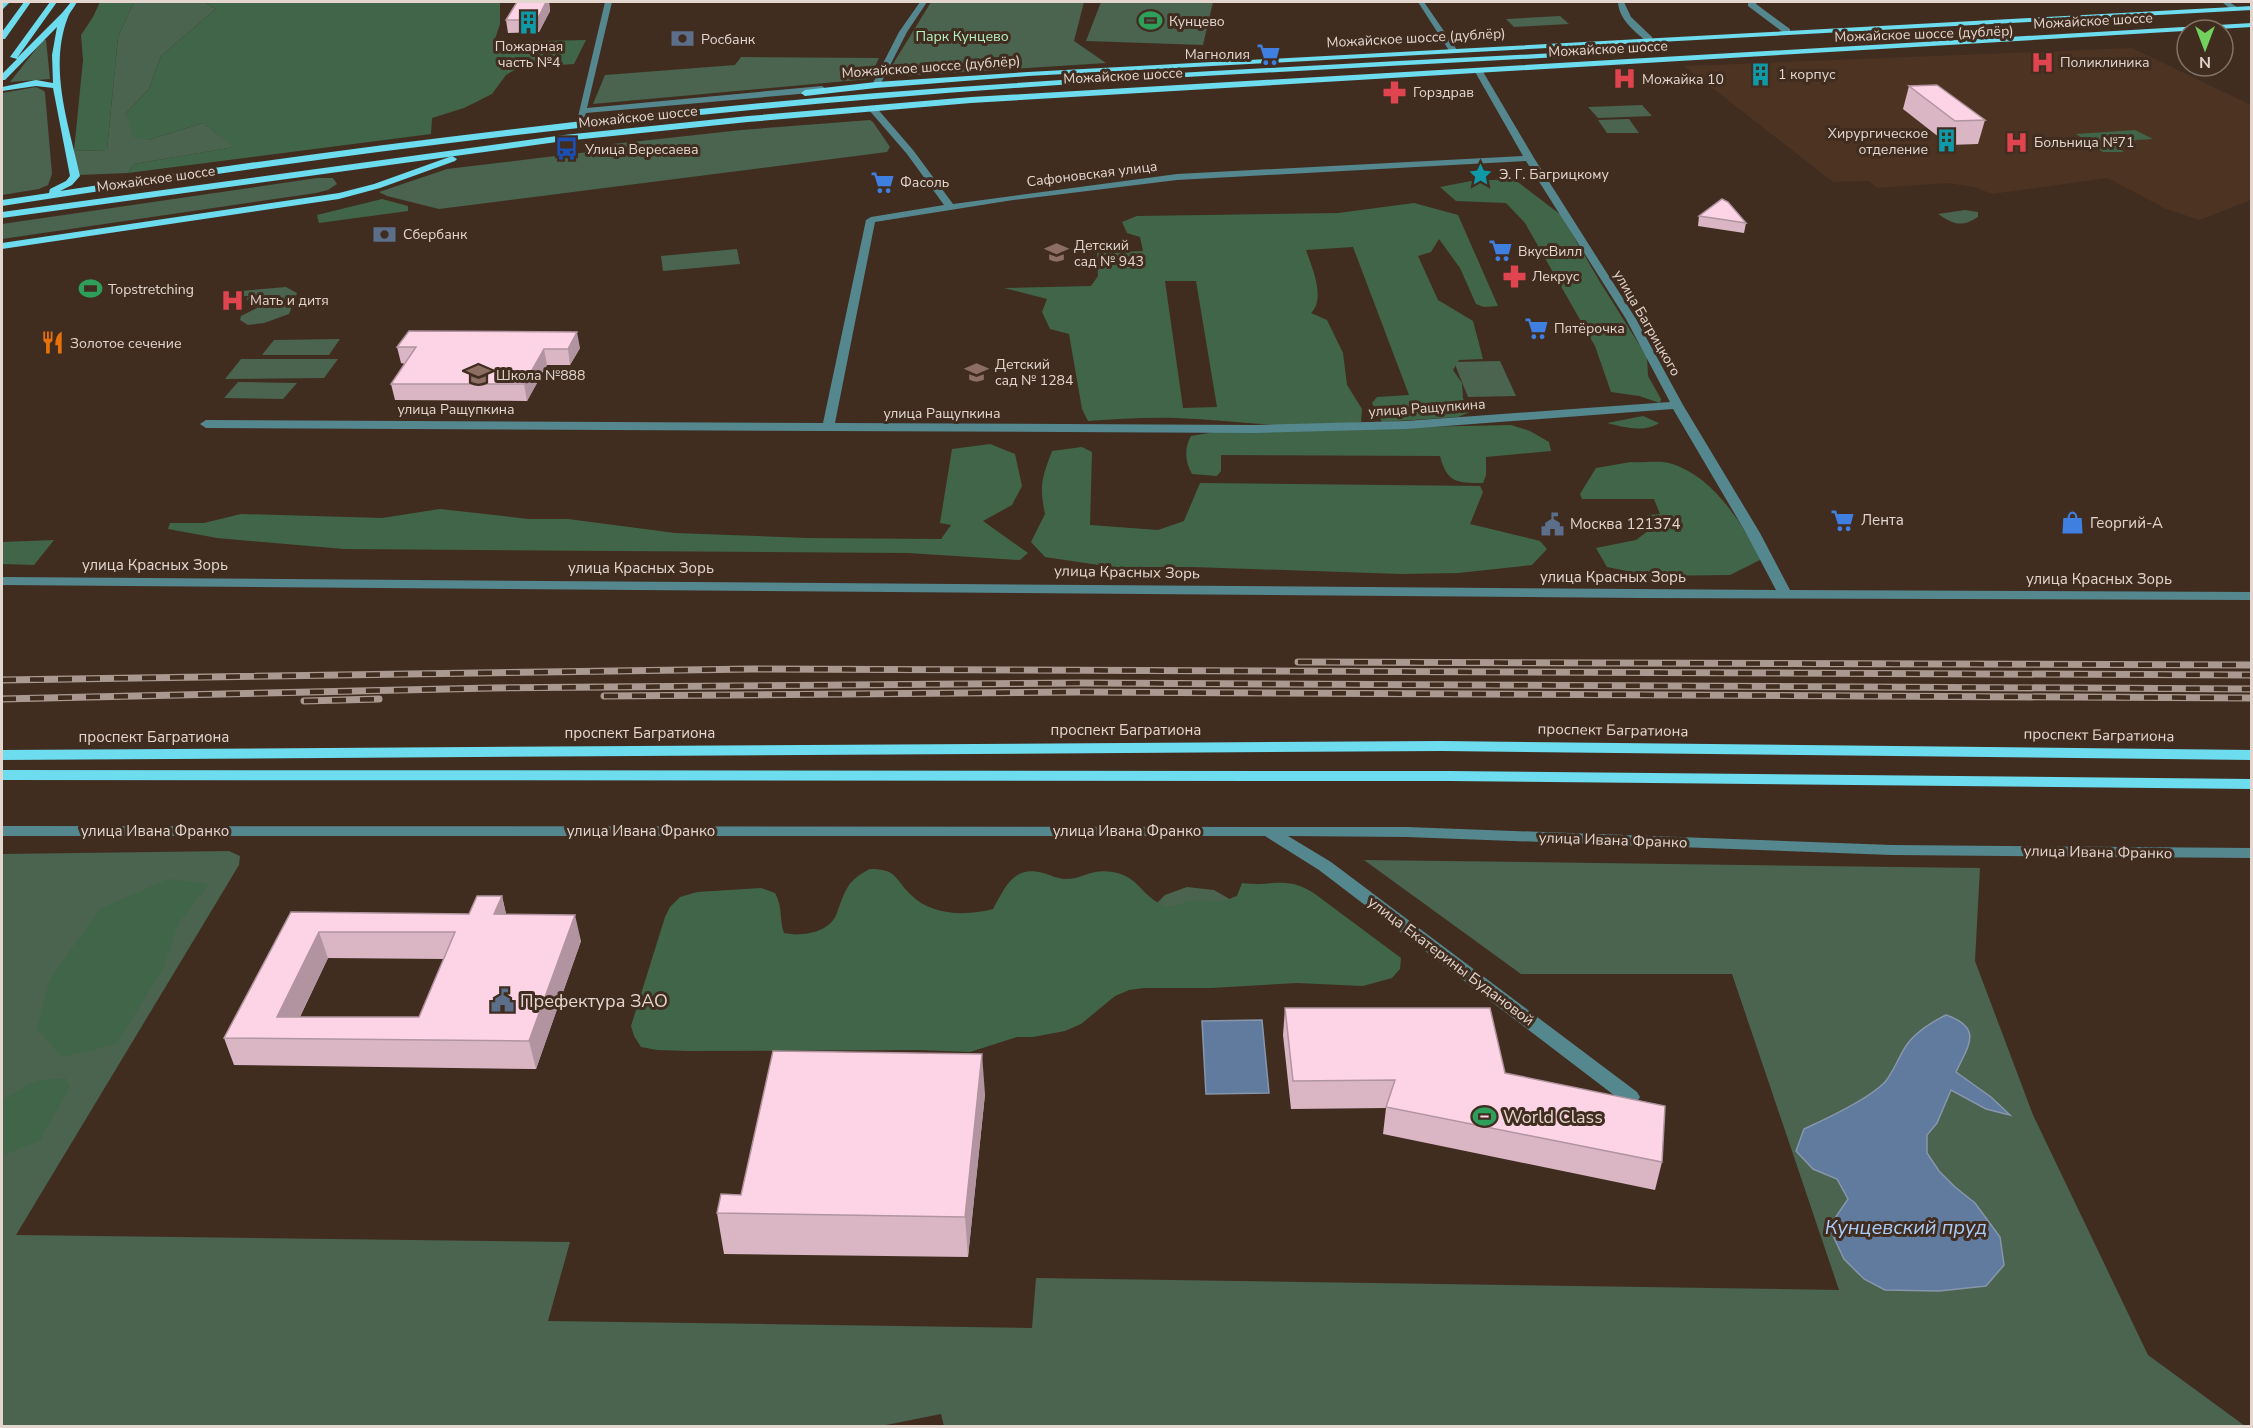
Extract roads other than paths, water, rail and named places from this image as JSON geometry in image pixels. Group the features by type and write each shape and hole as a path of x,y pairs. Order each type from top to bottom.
{"main road":[{"path":"2,8 6,2"},
{"path":"2,38 27,2"},
{"path":"2,76 53,2"},
{"path":"2,76 65,15 74,2"},
{"name":"Можайское шоссе (дублёр)","path":"848,87 1028,74 1786,31 2005,22 2252,8"},
{"path":"65,15 57,43 56,86 75,176"},
{"name":"Можайское шоссе","path":"6,202 578,125 856,98 1045,84 2252,16"},
{"path":"1794,42 2005,22"},
{"name":"Можайское шоссе","path":"2,215 287,174 522,144 682,125 872,108 1067,93 2252,26"},
{"path":"2235,35 2252,34"},
{"name":"Можайское шоссе (дублёр)","path":"1806,52 2175,37"},
{"path":"2,89 36,83 56,86"},
{"path":"606,122 848,87"},
{"path":"2,246 363,191 447,161 522,144"},
{"path":"287,174 335,173 352,180 337,192 313,200"},
{"path":"75,176 101,183 165,180"},
{"path":"6,202 57,190 69,183 75,176"},
{"name":"проспект Багратиона","path":"2,754 1442,746 2252,755"},
{"path":"2,775 1449,777 2252,784"}],"street":[{"path":"578,125 584,111 608,2"},
{"path":"876,85 903,32 923,2"},
{"path":"1420,2 1453,50"},
{"path":"1621,2 1627,20 1649,39"},
{"path":"1754,2 1752,4 1756,9 1786,31"},
{"path":"2225,2 2236,9"},
{"name":"улица Багрицкого","path":"1478,70 1529,158 1631,319 1677,405 1751,529 1785,594"},
{"name":"Можайское шоссе (дублёр)","path":"584,111 848,87"},
{"path":"872,108 910,152 950,207"},
{"name":"Сафоновская улица","path":"828,428 871,220 1090,187 1189,177 1529,158"},
{"name":"улица Ращупкина","path":"206,424 575,424 828,428 1369,427 1677,405"},
{"name":"улица Красных Зорь","path":"2,581 2252,596"},
{"name":"улица Ивана Франко","path":"2,831 1407,832 1892,850 2252,853"},
{"name":"улица Екатерины Будановой","path":"1268,831 1325,866 1630,1097"}],"water":[{"name":"Кунцевский пруд","path":"1946,1015 1958,1020 1969,1032 1968,1046 1956,1072 1991,1097 2010,1115 1986,1109 1951,1090 1937,1123 1927,1135 1927,1153 1939,1171 1975,1203 2000,1237 2004,1265 1986,1286 1939,1291 1885,1290 1864,1279 1844,1259 1829,1227 1848,1199 1837,1179 1813,1169 1796,1151 1804,1129 1847,1108 1878,1088 1888,1078 1914,1036"},
{"path":"1262,1020 1269,1093 1206,1094 1202,1021"}],"railway":[{"path":"1298,662 2252,665"},
{"path":"2,680 753,669 2252,675"},
{"path":"2,699 492,688 1082,683 2252,689"},
{"path":"604,696 1080,692 2252,698"},
{"path":"304,701 379,699"}],"place":[{"name":"Кунцево","path":"1151,21"},
{"name":"Пожарная часть №4","path":"529,22"},
{"name":"Росбанк","path":"683,39"},
{"name":"Магнолия","path":"1268,54"},
{"name":"Поликлиника","path":"2042,62"},
{"name":"1 корпус","path":"1760,74"},
{"name":"Можайка 10","path":"1624,79"},
{"name":"Горздрав","path":"1395,92"},
{"name":"Хирургическое отделение","path":"1946,141"},
{"name":"Больница №71","path":"2016,142"},
{"name":"Улица Вересаева","path":"567,149"},
{"name":"Э. Г. Багрицкому","path":"1481,174"},
{"name":"Фасоль","path":"882,182"},
{"name":"Сбербанк","path":"385,234"},
{"name":"ВкусВилл","path":"1500,251"},
{"name":"Детский сад № 943","path":"1056,253"},
{"name":"Лекрус","path":"1514,276"},
{"name":"Topstretching","path":"90,289"},
{"name":"Мать и дитя","path":"232,300"},
{"name":"Пятёрочка","path":"1536,328"},
{"name":"Золотое сечение","path":"52,343"},
{"name":"Детский сад № 1284","path":"977,372"},
{"name":"Школа №888","path":"478,375"},
{"name":"Лента","path":"1843,520"},
{"name":"Георгий-А","path":"2072,523"},
{"name":"Москва 121374","path":"1552,524"},
{"name":"Префектура ЗАО","path":"502,1001"},
{"name":"World Class","path":"1485,1117"}],"park label":[{"name":"Парк Кунцево","path":"962,36"}]}
